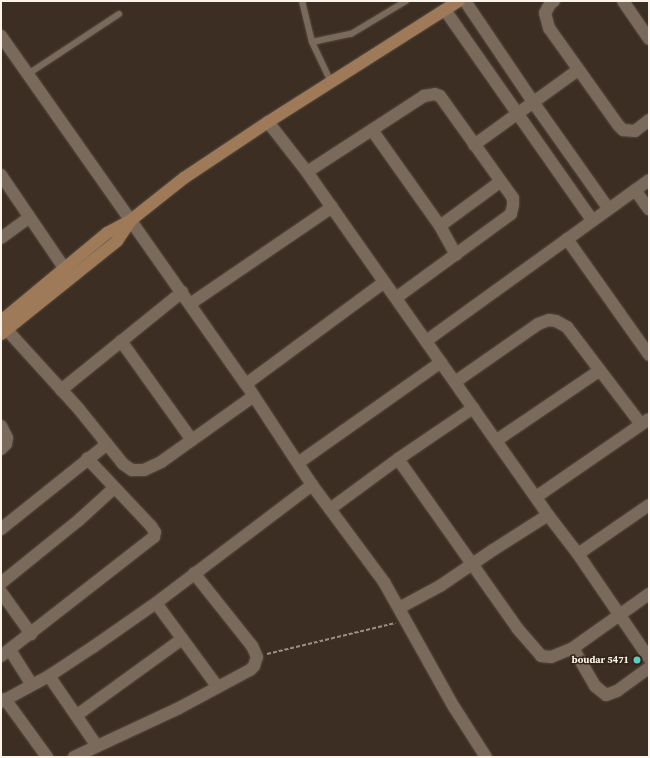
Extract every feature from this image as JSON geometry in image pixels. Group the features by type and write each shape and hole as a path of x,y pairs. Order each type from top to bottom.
{"main road":[{"path":"3,328 65,269 108,233 131,220 184,178 268,122 459,1"},
{"path":"3,328 117,241 131,220"}],"street":[{"path":"465,1 533,102 608,208"},
{"path":"554,1 550,4 545,13 549,28 618,126 623,130 635,131 649,120"},
{"path":"623,1 649,39"},
{"path":"444,10 592,220"},
{"path":"1,36 246,384 312,485 384,582 454,707 484,755"},
{"path":"474,145 578,70"},
{"path":"307,172 424,96 435,94 440,96 512,198 513,205 511,214 396,298"},
{"path":"268,122 332,207 383,282 396,298 548,515 578,554 649,658"},
{"path":"372,130 440,226 456,255"},
{"path":"1,175 65,269"},
{"path":"426,341 608,208 649,180"},
{"path":"440,226 500,182"},
{"path":"635,190 649,209"},
{"path":"190,304 332,207"},
{"path":"1,238 29,218"},
{"path":"567,238 649,355"},
{"path":"246,384 383,282"},
{"path":"61,390 182,292"},
{"path":"455,382 538,324 549,320 562,323 568,327 599,371 645,422 536,496"},
{"path":"3,328 78,408 106,445 123,464 138,471 154,466 254,396"},
{"path":"121,341 192,440"},
{"path":"298,463 441,362"},
{"path":"496,440 599,371"},
{"path":"330,509 398,459 473,408"},
{"path":"1,426 7,438 6,444 1,449"},
{"path":"1,529 87,458 106,445"},
{"path":"32,685 5,653 32,634 154,537 155,532 152,526 114,488 87,458"},
{"path":"398,459 471,564 537,653 543,657 551,657 573,648 649,594"},
{"path":"47,757 3,700 49,676 156,602 312,485"},
{"path":"1,583 79,520 114,488"},
{"path":"578,554 649,505"},
{"path":"399,608 440,586 471,564 548,515"},
{"path":"74,757 173,711 217,686 250,670 254,666 256,657 241,632 194,573"},
{"path":"1,592 32,634"},
{"path":"156,602 217,686"},
{"path":"77,715 182,639"},
{"path":"573,648 595,686 606,695 617,691 649,668"},
{"path":"49,676 97,746"}],"lane":[{"path":"302,1 312,42 331,82"},
{"path":"312,42 351,34 406,1"},
{"path":"28,74 119,14"}],"path":[{"path":"256,657 406,621"}],"place":[{"name":"boudar 5471","path":"637,660"}]}
